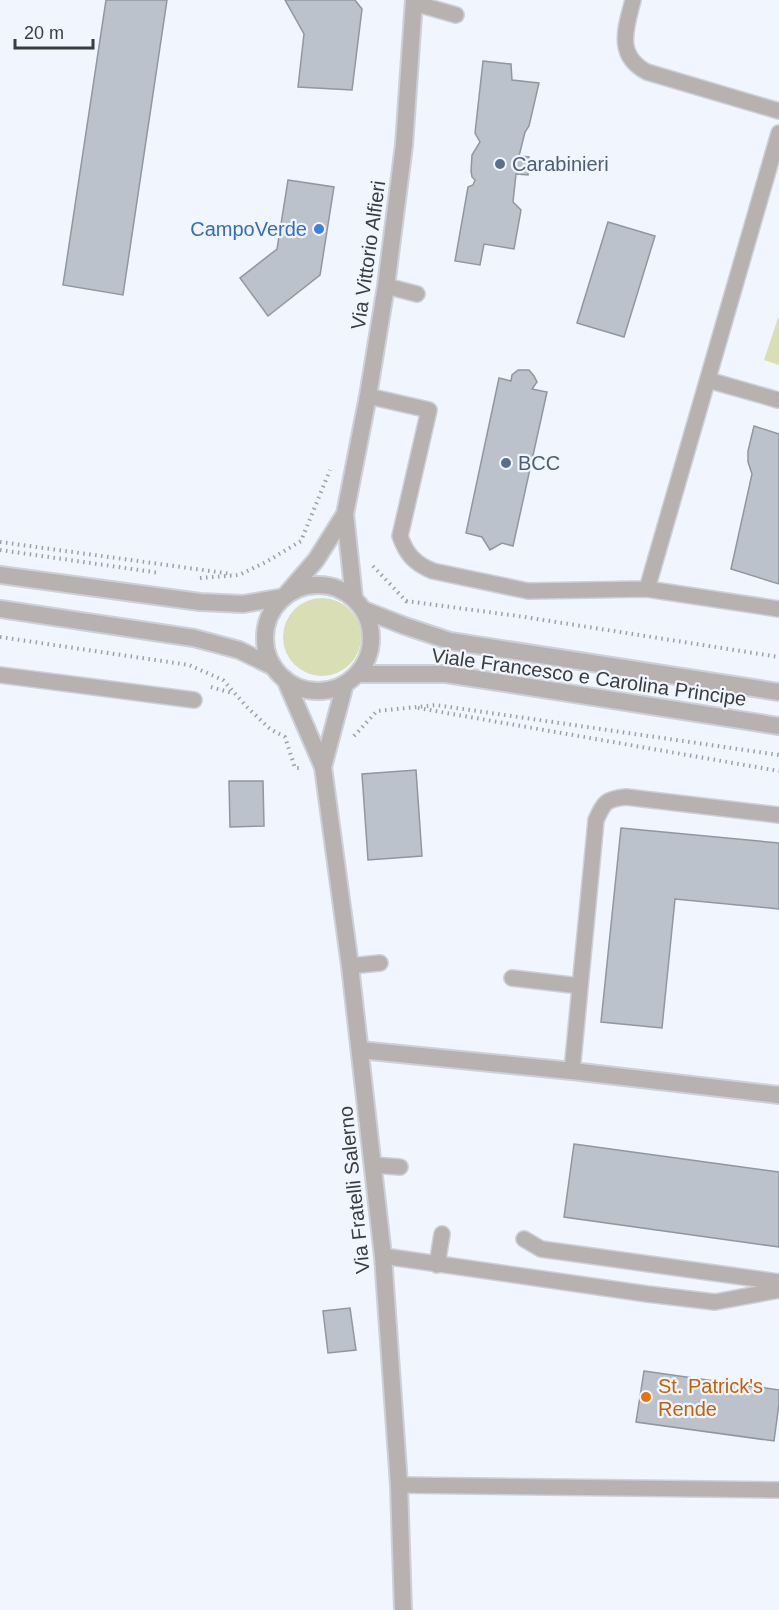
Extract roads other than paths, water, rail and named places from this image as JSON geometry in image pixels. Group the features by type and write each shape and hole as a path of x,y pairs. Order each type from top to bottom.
{"street":[{"name":"Via Vittorio Alfieri","path":"359,604 345,514 386,286 404,145 414,2"},
{"name":"Via Vittorio Alfieri","path":"284,597 316,560 345,514"},
{"name":"Viale Francesco e Carolina Principe","path":"0,575 200,602 243,604 284,597 297,589 310,585 325,585 340,589 359,604 405,626 450,641 779,692"},
{"path":"280,673 266,652 266,629 274,608 284,597"},
{"path":"351,679 366,662 371,645 370,627 359,604"},
{"name":"Viale Francesco e Carolina Principe","path":"0,609 194,638 239,650 280,673 300,688 316,691 331,689 351,679 446,674 779,726"},
{"name":"Via Fratelli Salerno","path":"280,673 323,767 350,966 383,1256 399,1485 403,1610"},
{"name":"Via Fratelli Salerno","path":"323,767 351,679"},
{"path":"360,1050 779,1095"}],"lane":[{"path":"633,0 625,46 632,61 638,67 657,75 779,111"},
{"path":"414,2 456,15"},
{"path":"647,589 779,133"},
{"path":"386,286 417,294"},
{"path":"708,380 778,400"},
{"path":"368,396 429,410 400,537 407,553 422,566 433,571 528,591 647,589 779,609"},
{"path":"0,675 194,700"},
{"path":"572,1071 596,820 603,806 613,798 626,797 779,815"},
{"path":"350,966 380,963"},
{"path":"512,978 580,986"},
{"path":"373,1165 400,1167"},
{"path":"437,1265 441,1234"},
{"path":"524,1239 541,1249 779,1282"},
{"path":"383,1256 715,1302 779,1290"},
{"path":"399,1485 779,1490"}],"place":[{"name":"Carabinieri","path":"500,164"},
{"name":"CampoVerde","path":"319,229"},
{"name":"BCC","path":"506,463"},
{"name":"St. Patrick's Rende","path":"646,1397"}]}
